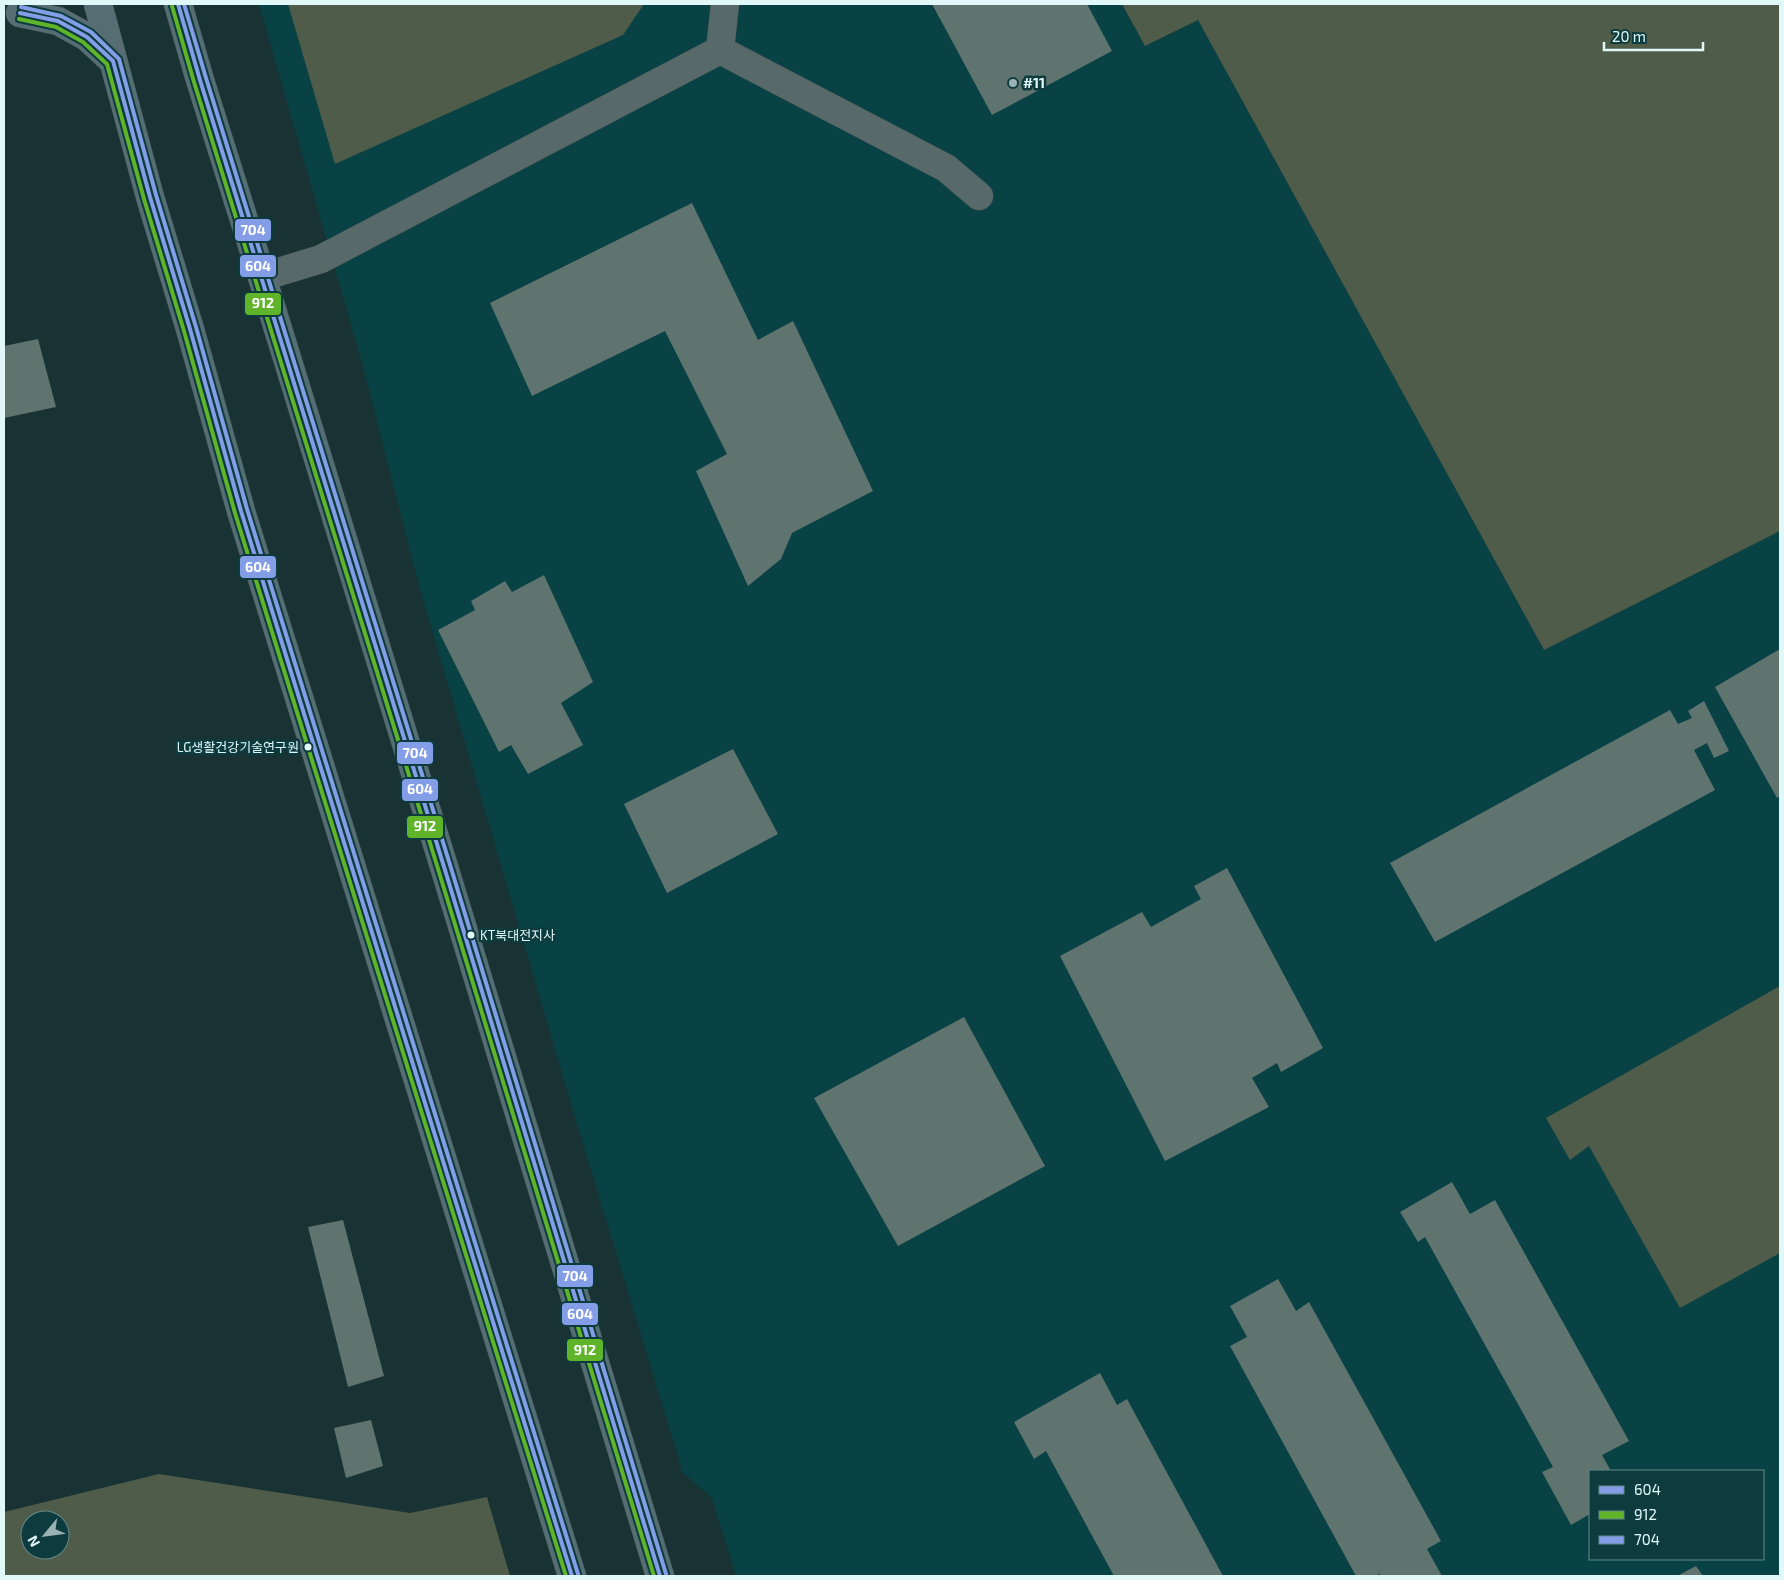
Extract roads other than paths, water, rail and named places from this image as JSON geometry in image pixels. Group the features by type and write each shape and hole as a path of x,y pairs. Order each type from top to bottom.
{"main road":[{"path":"98,4 150,197 244,521 572,1576"},
{"path":"178,4 660,1576"},
{"path":"21,11 58,21 86,37 114,61"}],"lane":[{"path":"720,50 725,4"},
{"path":"262,276 321,259 720,50"},
{"path":"720,50 946,168 979,196"}],"place":[{"name":"#11","path":"1013,83"},
{"name":"LG생활건강기술연구원","path":"308,747"},
{"name":"KT북대전지사","path":"471,935"}]}
